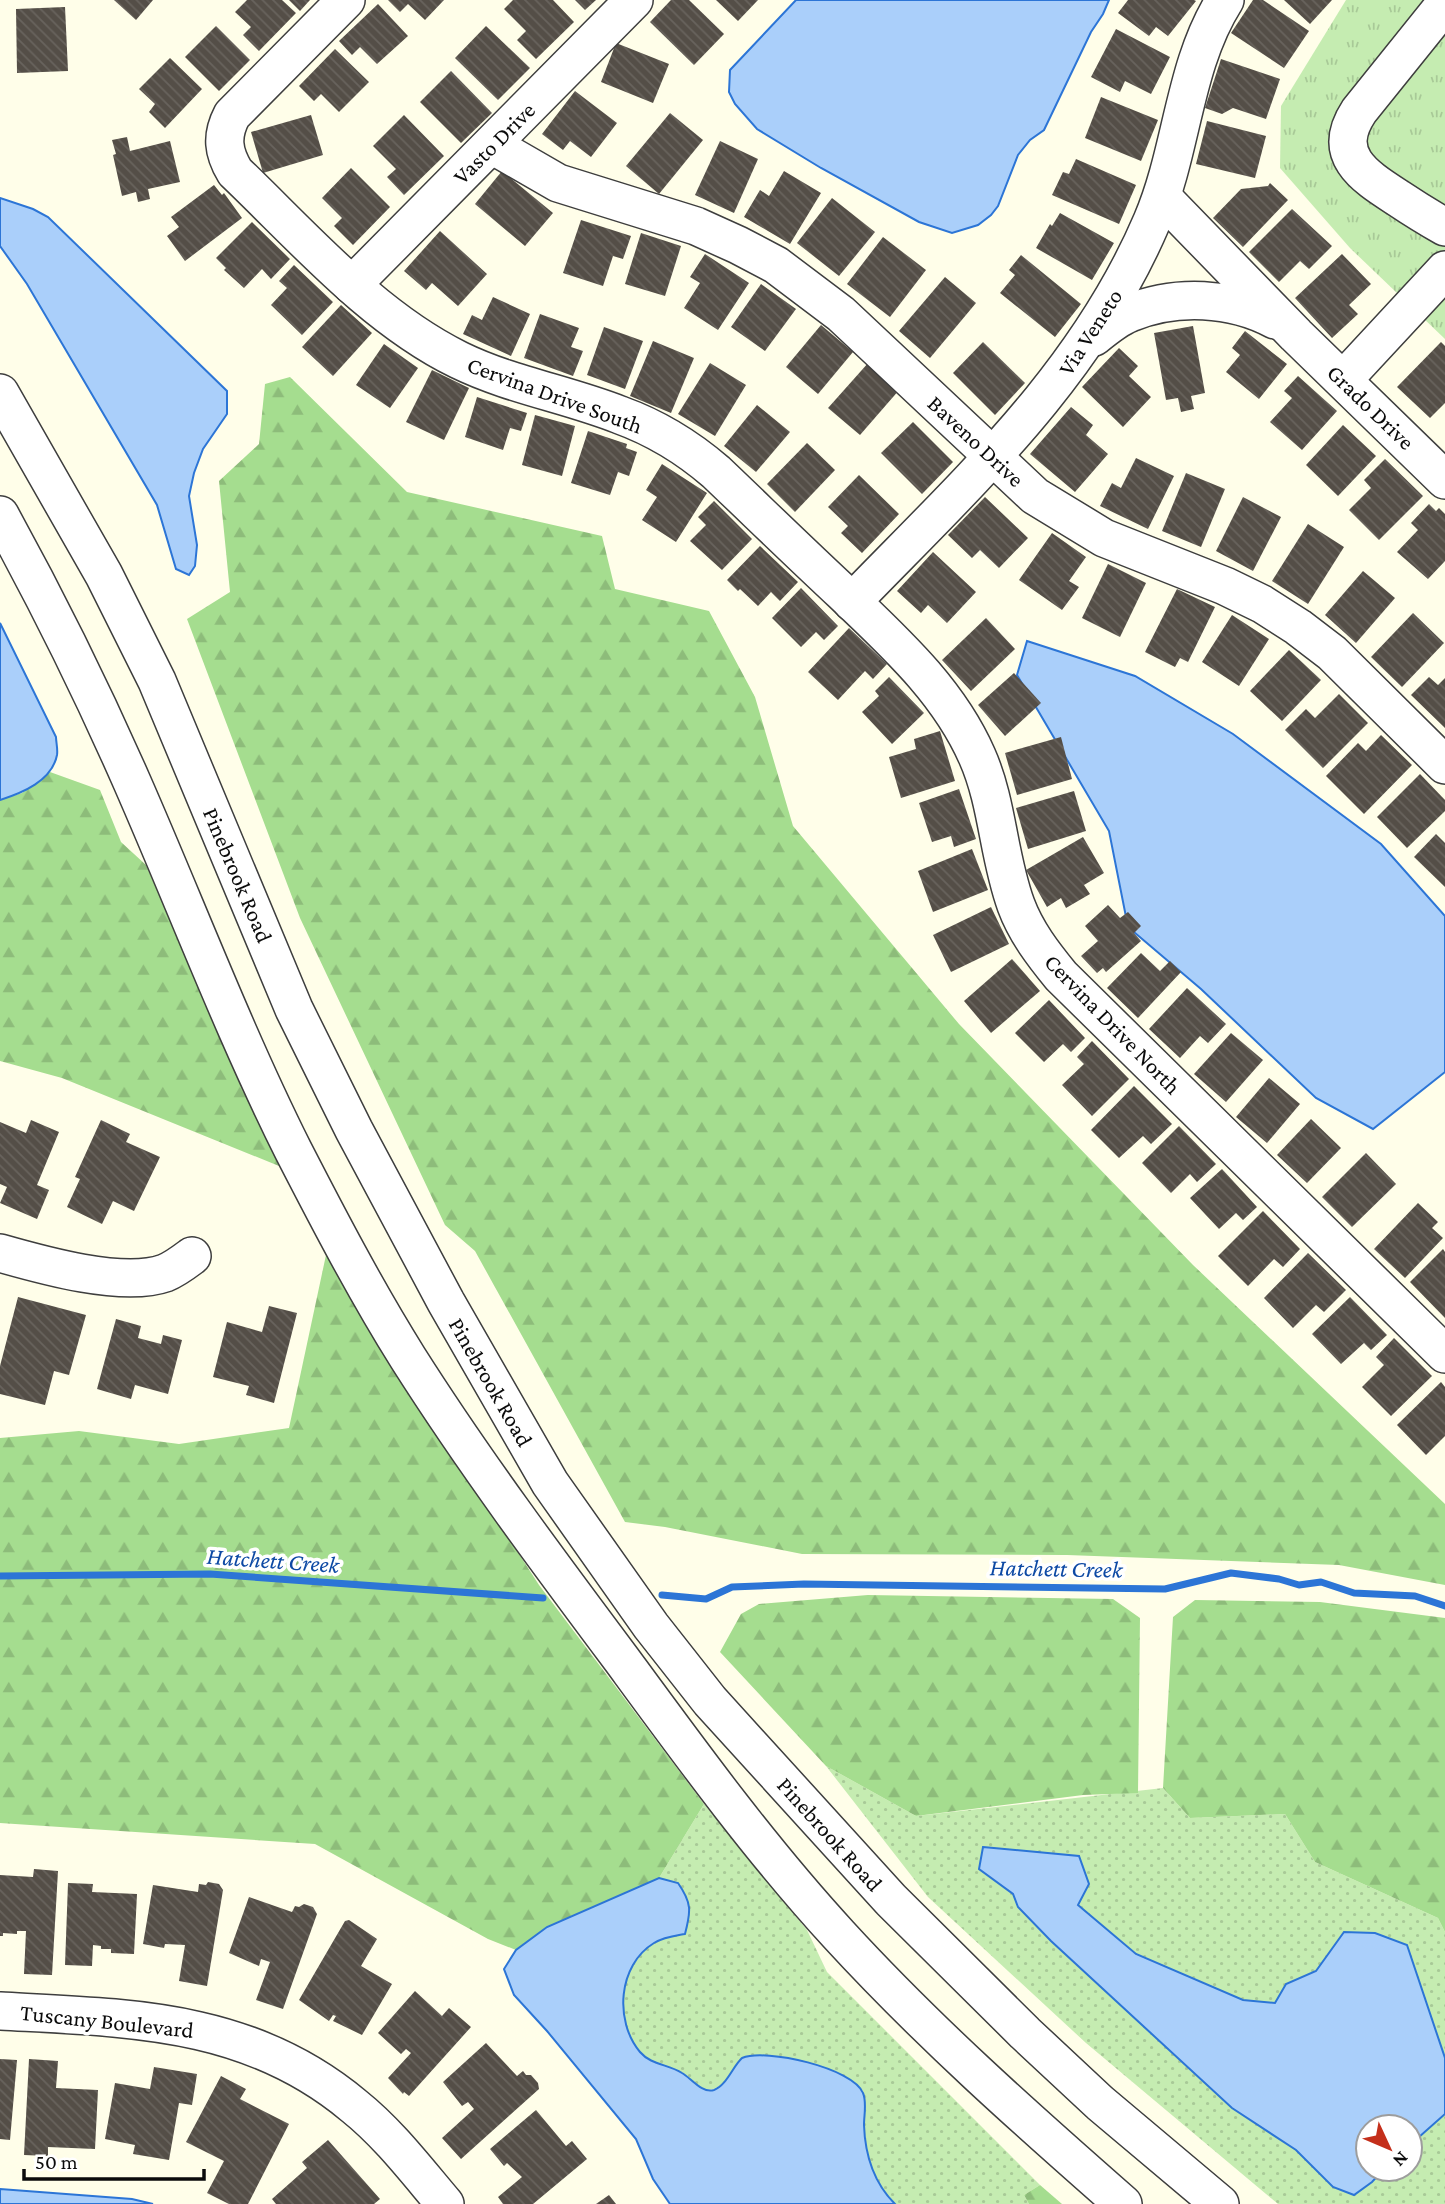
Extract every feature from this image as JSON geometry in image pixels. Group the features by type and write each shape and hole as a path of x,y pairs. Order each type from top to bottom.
{"street":[{"name":"Cervina Drive South","path":"346,0 232,115 225,129 224,146 227,159 235,172 352,285 422,340 490,374 619,414 668,437 692,452 852,602"},
{"name":"Vasto Drive","path":"352,285 634,0"},
{"name":"Via Veneto","path":"852,602 992,457 1077,356 1130,267 1162,197 1202,44 1225,0"},
{"path":"1445,4 1359,111 1353,120 1348,140 1351,157 1361,173 1445,228"},
{"name":"Baveno Drive","path":"492,145 558,183 696,226 776,265 841,313 1035,496 1104,538 1225,586 1262,604 1298,627 1332,653 1445,765"},
{"name":"Grado Drive","path":"1162,197 1296,335 1445,480"},
{"path":"1343,380 1445,270"},
{"name":"Grado Drive","path":"1077,356 1093,337 1128,313 1175,302 1218,301 1242,306 1263,313 1296,335"},
{"name":"Pinebrook Road","path":"4,410 104,575 157,681 294,1009 354,1130 446,1302 550,1483 652,1626 710,1701 891,1900 1100,2103 1220,2204"},
{"path":"0,515 76,659 142,804 235,1027 292,1147 378,1308 440,1406 591,1619 739,1816 794,1884 884,1982 999,2095 1123,2204"},
{"name":"Cervina Drive North","path":"852,602 928,679 948,703 964,730 978,756 986,781 1016,904 1042,953 1061,976 1445,1354"},
{"path":"0,1252 84,1273 132,1277 163,1273 192,1256"},
{"name":"Tuscany Boulevard","path":"0,2011 176,2024 231,2038 263,2050 298,2068 354,2105 405,2156 445,2204"}],"green space":[{"path":"1346,0 1445,0 1445,339 1350,248 1280,168 1281,106"},
{"path":"290,377 407,492 602,536 615,589 709,611 755,697 793,826 959,1024 1193,1265 1445,1504 1445,1585 1339,1565 1067,1555 802,1554 665,1527 625,1522 475,1251 445,1225 300,918 187,619 230,592 219,481 259,444 265,384"},
{"path":"50,772 100,790 121,842 146,865 279,1166 62,1078 0,1061 0,800 22,793"},
{"path":"326,1255 539,1585 704,1804 659,1878 547,1927 516,1950 488,1939 315,1844 0,1823 0,1438 79,1431 179,1444 289,1428"},
{"path":"868,1595 1113,1599 1140,1618 1138,1793 1083,1795 916,1816 826,1766 720,1652 741,1614 759,1604"},
{"path":"1195,1600 1320,1602 1445,1618 1445,1932 1438,1918 1315,1862 1285,1814 1190,1818 1163,1788 1173,1617"},
{"path":"826,1766 916,1816 1163,1788 1190,1818 1285,1814 1315,1862 1438,1918 1445,1932 1445,2204 1278,2204 1086,2043 928,1897"},
{"path":"704,1804 807,1930 827,1972 1040,2185 1024,2195 1029,2204 895,2204 886,2195 869,2163 863,2091 857,2084 833,2071 723,2083 717,2088 706,2089 677,2070 643,2055 627,2030 623,2001 625,1986 637,1959 647,1948 671,1936 678,1883 659,1878"},
{"path":"1040,2185 1062,2204 1029,2204 1024,2195"}],"water":[{"path":"796,0 1109,0 1044,130 1030,140 1018,155 998,206 978,225 952,233 919,222 821,168 757,129 735,104 729,92 730,70"},
{"path":"0,198 48,217 227,391 227,414 203,449 189,496 197,545 195,566 189,575 176,569 157,505 27,284 0,246"},
{"path":"0,623 56,737 57,755 43,779 26,790 0,800"},
{"path":"1027,641 1135,676 1233,734 1381,844 1445,916 1445,1072 1373,1129 1316,1098 1201,989 1128,927 1109,831 1017,675"},
{"path":"983,1847 1079,1856 1089,1884 1078,1905 1136,1954 1243,2000 1275,2003 1286,1984 1316,1971 1344,1932 1375,1933 1407,1945 1445,2058 1445,2114 1424,2133 1424,2113 1354,2113 1354,2183 1371,2183 1354,2195 1333,2187 1296,2150 1232,2108 1051,1941 1018,1907 1013,1894 979,1869"},
{"path":"659,1878 678,1883 686,1896 689,1913 685,1934 654,1943 633,1965 627,1979 624,1994 626,2025 640,2052 649,2060 677,2070 701,2088 710,2091 723,2084 742,2058 754,2056 808,2062 843,2076 856,2084 863,2093 869,2158 881,2187 895,2204 670,2204 653,2179 636,2139 514,1995 504,1969 516,1950 547,1927"},
{"path":"0,2189 132,2199 153,2204 0,2204"}],"building":[{"path":"114,0 153,0 136,20"},
{"path":"247,0 282,0 296,13 259,51 243,35 251,27 235,12"},
{"path":"289,0 310,0 300,11"},
{"path":"388,0 444,0 425,20 408,4 400,12"},
{"path":"513,0 553,0 574,22 536,59 517,40 526,31 504,9"},
{"path":"575,0 596,0 585,10"},
{"path":"671,0 689,0 724,34 694,65 650,22"},
{"path":"716,0 758,0 738,21"},
{"path":"1128,0 1196,1 1168,36 1156,27 1149,36 1118,13"},
{"path":"1253,0 1263,0 1309,31 1284,68 1231,33"},
{"path":"1284,0 1332,0 1310,24"},
{"path":"378,4 408,36 377,64 360,47 352,55 339,41"},
{"path":"65,7 68,71 17,73 16,9"},
{"path":"216,26 250,60 219,91 185,57"},
{"path":"486,26 530,68 498,100 455,58"},
{"path":"1116,29 1170,57 1151,94 1125,81 1120,92 1091,77"},
{"path":"616,43 669,64 653,103 601,82"},
{"path":"335,49 369,82 339,112 321,94 314,101 299,86"},
{"path":"170,58 202,89 165,128 149,112 155,104 139,89"},
{"path":"1221,59 1280,79 1266,119 1233,108 1222,114 1205,108"},
{"path":"451,71 492,113 461,143 420,102"},
{"path":"575,91 617,123 591,157 570,141 563,150 542,134"},
{"path":"1101,97 1158,120 1141,161 1085,138"},
{"path":"670,113 703,140 659,194 626,166"},
{"path":"311,115 323,155 263,173 251,132"},
{"path":"404,115 444,156 404,195 387,177 396,169 373,146"},
{"path":"1207,121 1266,136 1255,178 1196,164"},
{"path":"127,137 130,151 170,141 180,182 148,189 150,199 138,202 136,192 122,196 112,140"},
{"path":"720,141 758,159 734,213 695,195"},
{"path":"1076,159 1136,185 1119,224 1052,195 1063,172 1069,174"},
{"path":"351,168 390,207 353,245 334,226 342,218 322,198"},
{"path":"502,171 553,213 525,246 475,204"},
{"path":"784,171 821,193 790,244 744,217 760,190 769,196"},
{"path":"1270,183 1288,200 1243,247 1213,218 1241,189 1268,186"},
{"path":"214,185 222,195 224,193 242,218 185,261 167,236 179,227 171,217"},
{"path":"832,198 875,232 839,276 797,243"},
{"path":"1292,209 1332,246 1309,269 1300,261 1279,282 1249,252"},
{"path":"1060,213 1114,243 1092,280 1036,248"},
{"path":"581,220 631,236 623,259 613,256 603,286 563,273"},
{"path":"252,222 290,259 271,279 262,269 244,288 224,270 226,268 216,258"},
{"path":"440,231 487,274 458,306 432,283 426,290 404,271"},
{"path":"641,233 681,246 665,296 625,284"},
{"path":"883,237 926,270 890,317 847,284"},
{"path":"705,254 749,283 718,330 684,308 700,283 690,277"},
{"path":"1342,254 1371,284 1349,305 1358,314 1332,338 1295,298"},
{"path":"1021,255 1081,304 1055,337 1000,293 1015,275 1009,270"},
{"path":"294,265 333,302 302,335 271,305 287,288 279,281"},
{"path":"945,277 976,303 930,358 899,331"},
{"path":"761,284 796,309 765,351 731,327"},
{"path":"493,297 530,314 511,356 463,334 472,315 482,320"},
{"path":"341,305 372,333 333,376 302,347"},
{"path":"540,314 579,328 571,347 583,351 573,376 524,358"},
{"path":"821,325 853,352 818,394 786,367"},
{"path":"1193,326 1205,393 1191,396 1194,409 1181,412 1178,398 1166,400 1154,333"},
{"path":"604,327 643,341 625,389 587,375"},
{"path":"1245,331 1287,364 1259,399 1226,372 1240,355 1232,348"},
{"path":"653,341 694,358 671,413 630,396"},
{"path":"983,342 1025,383 995,415 953,373"},
{"path":"1441,342 1445,346 1445,403 1430,418 1397,387"},
{"path":"384,344 418,368 390,408 356,385"},
{"path":"1119,348 1138,366 1129,376 1151,397 1123,427 1082,387"},
{"path":"869,362 900,389 860,435 828,408"},
{"path":"710,363 746,385 715,436 678,414"},
{"path":"432,370 469,388 444,440 406,422"},
{"path":"1298,376 1337,411 1302,450 1270,422 1292,398 1284,391"},
{"path":"477,397 527,413 521,431 510,428 503,450 465,437"},
{"path":"757,405 790,432 756,472 724,446"},
{"path":"1071,407 1093,425 1086,435 1108,454 1075,492 1030,454"},
{"path":"535,415 575,426 562,476 522,465"},
{"path":"913,422 953,462 922,494 881,453"},
{"path":"1343,425 1376,456 1338,496 1306,465"},
{"path":"588,431 627,444 626,448 637,452 629,476 618,472 610,495 571,483"},
{"path":"807,443 835,470 795,512 767,484"},
{"path":"1136,458 1174,476 1148,529 1100,506 1112,483 1121,488"},
{"path":"1385,459 1423,496 1379,540 1349,510 1371,488 1364,480"},
{"path":"662,464 707,493 676,542 642,520 657,497 646,490"},
{"path":"1186,473 1225,489 1201,547 1162,531"},
{"path":"859,475 899,514 862,553 841,533 848,526 828,507"},
{"path":"985,497 1028,538 999,568 980,550 972,558 948,535"},
{"path":"1243,497 1281,517 1253,571 1216,551"},
{"path":"714,501 752,539 722,570 690,541 706,525 698,517"},
{"path":"1429,504 1436,511 1439,508 1445,514 1445,561 1428,579 1397,552 1418,530 1411,523"},
{"path":"1308,524 1344,547 1308,604 1272,581"},
{"path":"1052,533 1086,557 1069,581 1079,587 1062,610 1019,580"},
{"path":"760,546 798,582 780,601 771,592 758,606 727,580"},
{"path":"933,552 976,592 947,623 928,605 921,613 897,591"},
{"path":"1108,564 1146,583 1120,637 1082,618"},
{"path":"1363,571 1395,598 1356,643 1325,615"},
{"path":"801,588 838,626 824,640 816,632 801,647 772,618"},
{"path":"1177,589 1215,607 1188,662 1180,658 1175,667 1145,652"},
{"path":"1413,613 1444,643 1402,687 1371,657"},
{"path":"1232,615 1269,639 1239,686 1202,662"},
{"path":"986,618 1015,649 971,691 942,660"},
{"path":"849,628 887,664 873,679 865,671 838,700 808,672"},
{"path":"1289,650 1321,680 1282,721 1250,691"},
{"path":"1014,673 1041,703 1005,736 978,705"},
{"path":"889,677 924,713 892,744 862,712 879,696 875,691"},
{"path":"1429,677 1438,685 1445,678 1445,728 1411,695"},
{"path":"1339,694 1368,723 1323,768 1285,730 1306,709 1315,718"},
{"path":"940,731 955,781 901,798 889,757 916,749 914,739"},
{"path":"1381,735 1412,765 1364,814 1326,776 1358,743 1366,751"},
{"path":"1061,737 1072,779 1017,795 1005,753"},
{"path":"1420,774 1445,800 1445,811 1407,848 1377,817"},
{"path":"959,789 976,839 954,847 951,836 932,842 919,803"},
{"path":"1074,791 1086,831 1028,849 1016,808"},
{"path":"1436,834 1445,843 1445,887 1414,857"},
{"path":"1083,837 1104,873 1084,885 1090,894 1066,908 1061,898 1047,907 1026,870"},
{"path":"972,849 988,890 933,912 918,871"},
{"path":"1108,905 1120,918 1128,912 1141,926 1134,933 1141,941 1106,972 1103,968 1097,973 1081,956 1098,941 1085,926"},
{"path":"991,907 1009,944 951,972 933,935"},
{"path":"1141,953 1160,971 1170,961 1181,972 1138,1018 1107,988"},
{"path":"1012,959 1040,991 991,1033 964,1001"},
{"path":"1187,988 1226,1024 1208,1043 1200,1036 1180,1058 1149,1029"},
{"path":"1049,1000 1085,1038 1071,1052 1063,1044 1044,1062 1015,1033"},
{"path":"1231,1033 1263,1060 1226,1102 1194,1074"},
{"path":"1092,1041 1129,1079 1092,1116 1062,1085 1084,1064 1077,1057"},
{"path":"1269,1078 1300,1104 1267,1143 1236,1117"},
{"path":"1134,1086 1172,1124 1151,1144 1143,1136 1119,1158 1091,1130"},
{"path":"1311,1119 1341,1148 1307,1183 1277,1155"},
{"path":"31,1120 59,1132 37,1185 49,1190 37,1219 0,1203 7,1187 0,1184 0,1122 26,1133"},
{"path":"101,1120 130,1134 126,1142 160,1157 134,1211 113,1201 102,1224 67,1207 80,1179 75,1177"},
{"path":"1179,1126 1216,1164 1197,1182 1190,1174 1171,1193 1142,1163"},
{"path":"1366,1153 1396,1184 1352,1227 1322,1197"},
{"path":"1222,1169 1257,1207 1243,1220 1236,1213 1219,1229 1190,1198"},
{"path":"1418,1203 1438,1222 1432,1228 1443,1238 1405,1278 1374,1249"},
{"path":"1263,1211 1300,1249 1283,1267 1274,1259 1248,1286 1218,1256"},
{"path":"1443,1249 1445,1252 1445,1318 1410,1282"},
{"path":"1308,1253 1346,1290 1324,1312 1316,1305 1293,1328 1264,1298"},
{"path":"18,1297 86,1315 69,1375 54,1371 45,1405 0,1394 0,1366"},
{"path":"1350,1297 1387,1335 1371,1350 1364,1343 1341,1364 1312,1334"},
{"path":"269,1306 297,1313 274,1403 246,1395 249,1386 213,1377 227,1322 262,1332"},
{"path":"116,1319 141,1326 138,1338 161,1344 163,1335 182,1340 168,1394 135,1385 131,1399 97,1389"},
{"path":"1394,1338 1432,1376 1391,1416 1362,1387 1384,1365 1376,1357"},
{"path":"1441,1382 1445,1387 1445,1436 1426,1455 1397,1425"},
{"path":"34,1869 58,1871 52,1975 24,1974 26,1931 17,1931 17,1934 3,1933 3,1936 0,1936 0,1875 33,1877"},
{"path":"208,1882 219,1884 223,1890 207,1986 179,1981 185,1945 165,1944 164,1948 143,1944 153,1885 198,1892 199,1884 206,1885"},
{"path":"68,1883 93,1884 92,1892 137,1894 134,1954 111,1953 111,1949 101,1949 101,1946 93,1945 92,1966 65,1965"},
{"path":"249,1897 292,1912 295,1906 304,1904 313,1907 317,1914 283,2009 256,2000 270,1962 261,1959 259,1966 229,1953"},
{"path":"349,1920 377,1939 361,1966 392,1984 362,2035 333,2021 336,2016 333,2015 329,2021 299,2000 345,1921"},
{"path":"415,1991 442,2016 449,2008 471,2027 409,2096 404,2092 403,2094 388,2078 411,2053 406,2049 401,2054 378,2033"},
{"path":"486,2043 517,2076 523,2071 526,2075 531,2075 538,2083 539,2089 461,2159 442,2138 474,2109 468,2102 462,2106 443,2082"},
{"path":"0,2059 17,2060 10,2140 0,2139"},
{"path":"29,2059 58,2061 56,2088 98,2090 95,2149 48,2147 48,2156 24,2155"},
{"path":"154,2067 197,2074 192,2105 179,2103 169,2160 133,2154 135,2145 105,2139 115,2083 150,2089"},
{"path":"221,2076 246,2089 240,2099 289,2124 248,2204 229,2204 207,2193 224,2161 186,2142"},
{"path":"536,2110 566,2146 572,2141 587,2159 533,2204 503,2204 498,2197 522,2177 507,2163 504,2166 490,2149"},
{"path":"328,2140 380,2199 374,2204 276,2204 272,2199 307,2168 302,2162"},
{"path":"609,2195 616,2204 596,2204"}],"waterway":[{"name":"Hatchett Creek","path":"662,1595 706,1599 732,1587 804,1584 1165,1589 1231,1573 1279,1579 1299,1585 1321,1582 1354,1593 1415,1596 1445,1606"},
{"name":"Hatchett Creek","path":"0,1576 210,1574 543,1598"}]}
